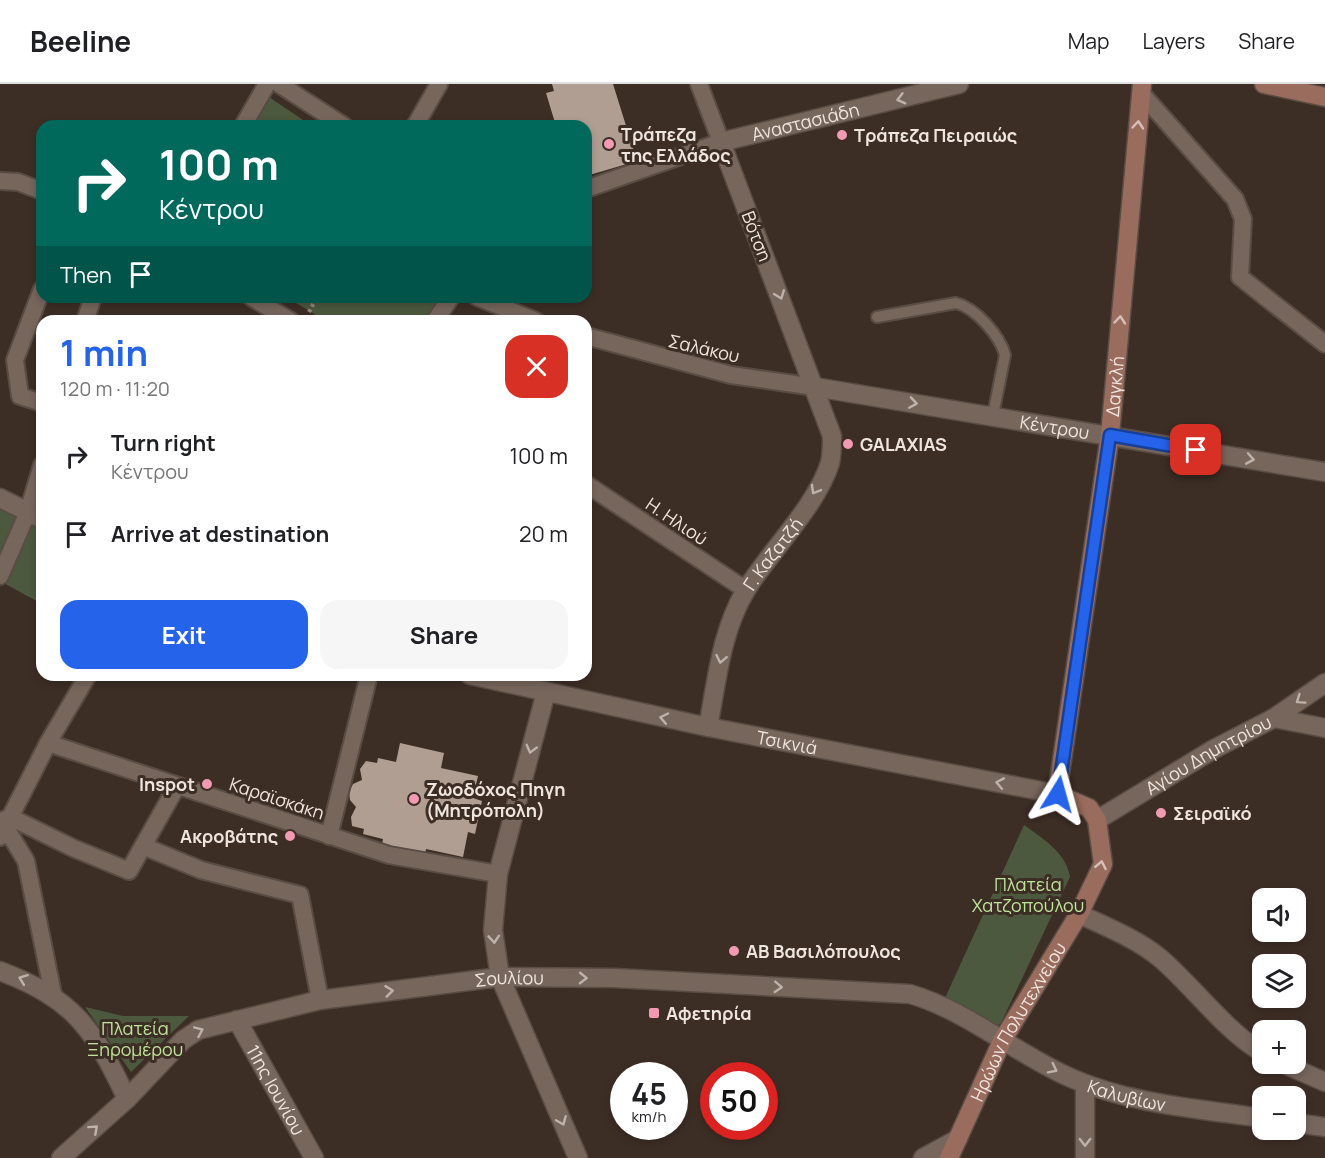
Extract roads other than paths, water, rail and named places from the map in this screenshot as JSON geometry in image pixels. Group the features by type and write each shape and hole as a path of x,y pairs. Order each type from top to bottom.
{"main road":[{"path":"1264,84 1325,97"},
{"name":"Δαγκλή","path":"1058,794 1110,435 1142,88"},
{"name":"Τσικνιά","path":"1058,794 1089,808 1097,820"},
{"name":"Ηρώων Πολυτεχνείου","path":"949,1158 1002,1041 1079,914 1103,864 1097,820"}],"street":[{"path":"246,120 267,84"},
{"path":"279,84 335,120"},
{"path":"418,120 439,84"},
{"name":"Βότση","path":"699,84 815,387"},
{"name":"Αναστασιάδη","path":"592,187 721,142 958,84"},
{"path":"1142,88 1235,199 1243,219 1240,278 1325,344"},
{"path":"0,181 18,182 36,189"},
{"path":"36,401 20,396 15,360 37,303"},
{"path":"261,303 281,315"},
{"path":"492,303 521,315"},
{"name":"Σαλάκου","path":"592,338 731,375 815,387"},
{"name":"Κέντρου","path":"815,387 1325,472"},
{"name":"Γ. Καζατζή","path":"708,727 725,640 732,617 746,590 804,509 830,463 832,436 815,387"},
{"name":"Η. Ηλιού","path":"592,488 746,590"},
{"path":"0,498 35,515 0,576"},
{"path":"4,826 48,743 84,681"},
{"path":"329,836 368,681"},
{"name":"Τσικνιά","path":"497,681 708,727 1058,794"},
{"path":"1274,718 1325,683"},
{"path":"546,692 498,874 493,930 500,977 578,1158"},
{"name":"Αγίου Δημητρίου","path":"1097,820 1214,749 1274,718 1325,728"},
{"name":"Καραϊσκάκη","path":"48,743 389,855 498,874"},
{"path":"4,826 73,848 129,871 177,786"},
{"path":"4,826 26,861 53,994"},
{"path":"143,846 201,870 300,895 320,1000"},
{"path":"1079,914 1134,940 1161,958 1252,1044"},
{"path":"0,971 53,994 84,1024 110,1063 127,1099"},
{"name":"Σουλίου","path":"61,1158 127,1099 183,1040 198,1030 320,1000 500,977 614,978 910,994 942,1006 1002,1041"},
{"name":"11ης Ιουνίου","path":"237,1020 314,1158"},
{"name":"Καλυβίων","path":"1002,1041 1085,1084 1177,1105 1252,1116"},
{"path":"1306,1074 1325,1082"},
{"path":"1085,1084 1085,1158"},
{"path":"1306,1124 1325,1127"},
{"path":"923,1158 958,1139"}],"lane":[{"path":"878,317 956,303 976,314 1003,347 1005,355 993,415"}],"place":[{"name":"Τράπεζα Πειραιώς","path":"842,135"},
{"name":"Τράπεζα της Ελλάδος","path":"609,144"},
{"name":"GALAXIAS","path":"848,444"},
{"name":"Inspot","path":"207,784"},
{"name":"Ζωοδόχος Πηγη (Μητρόπολη)","path":"414,799"},
{"name":"Σειραϊκό","path":"1161,813"},
{"name":"Ακροβάτης","path":"290,836"},
{"name":"ΑΒ Βασιλόπουλος","path":"734,951"},
{"name":"Αφετηρία","path":"654,1013"}],"park label":[{"name":"Πλατεία Χατζοπούλου","path":"1028,894"},
{"name":"Πλατεία Ξηρομέρου","path":"135,1038"}]}
